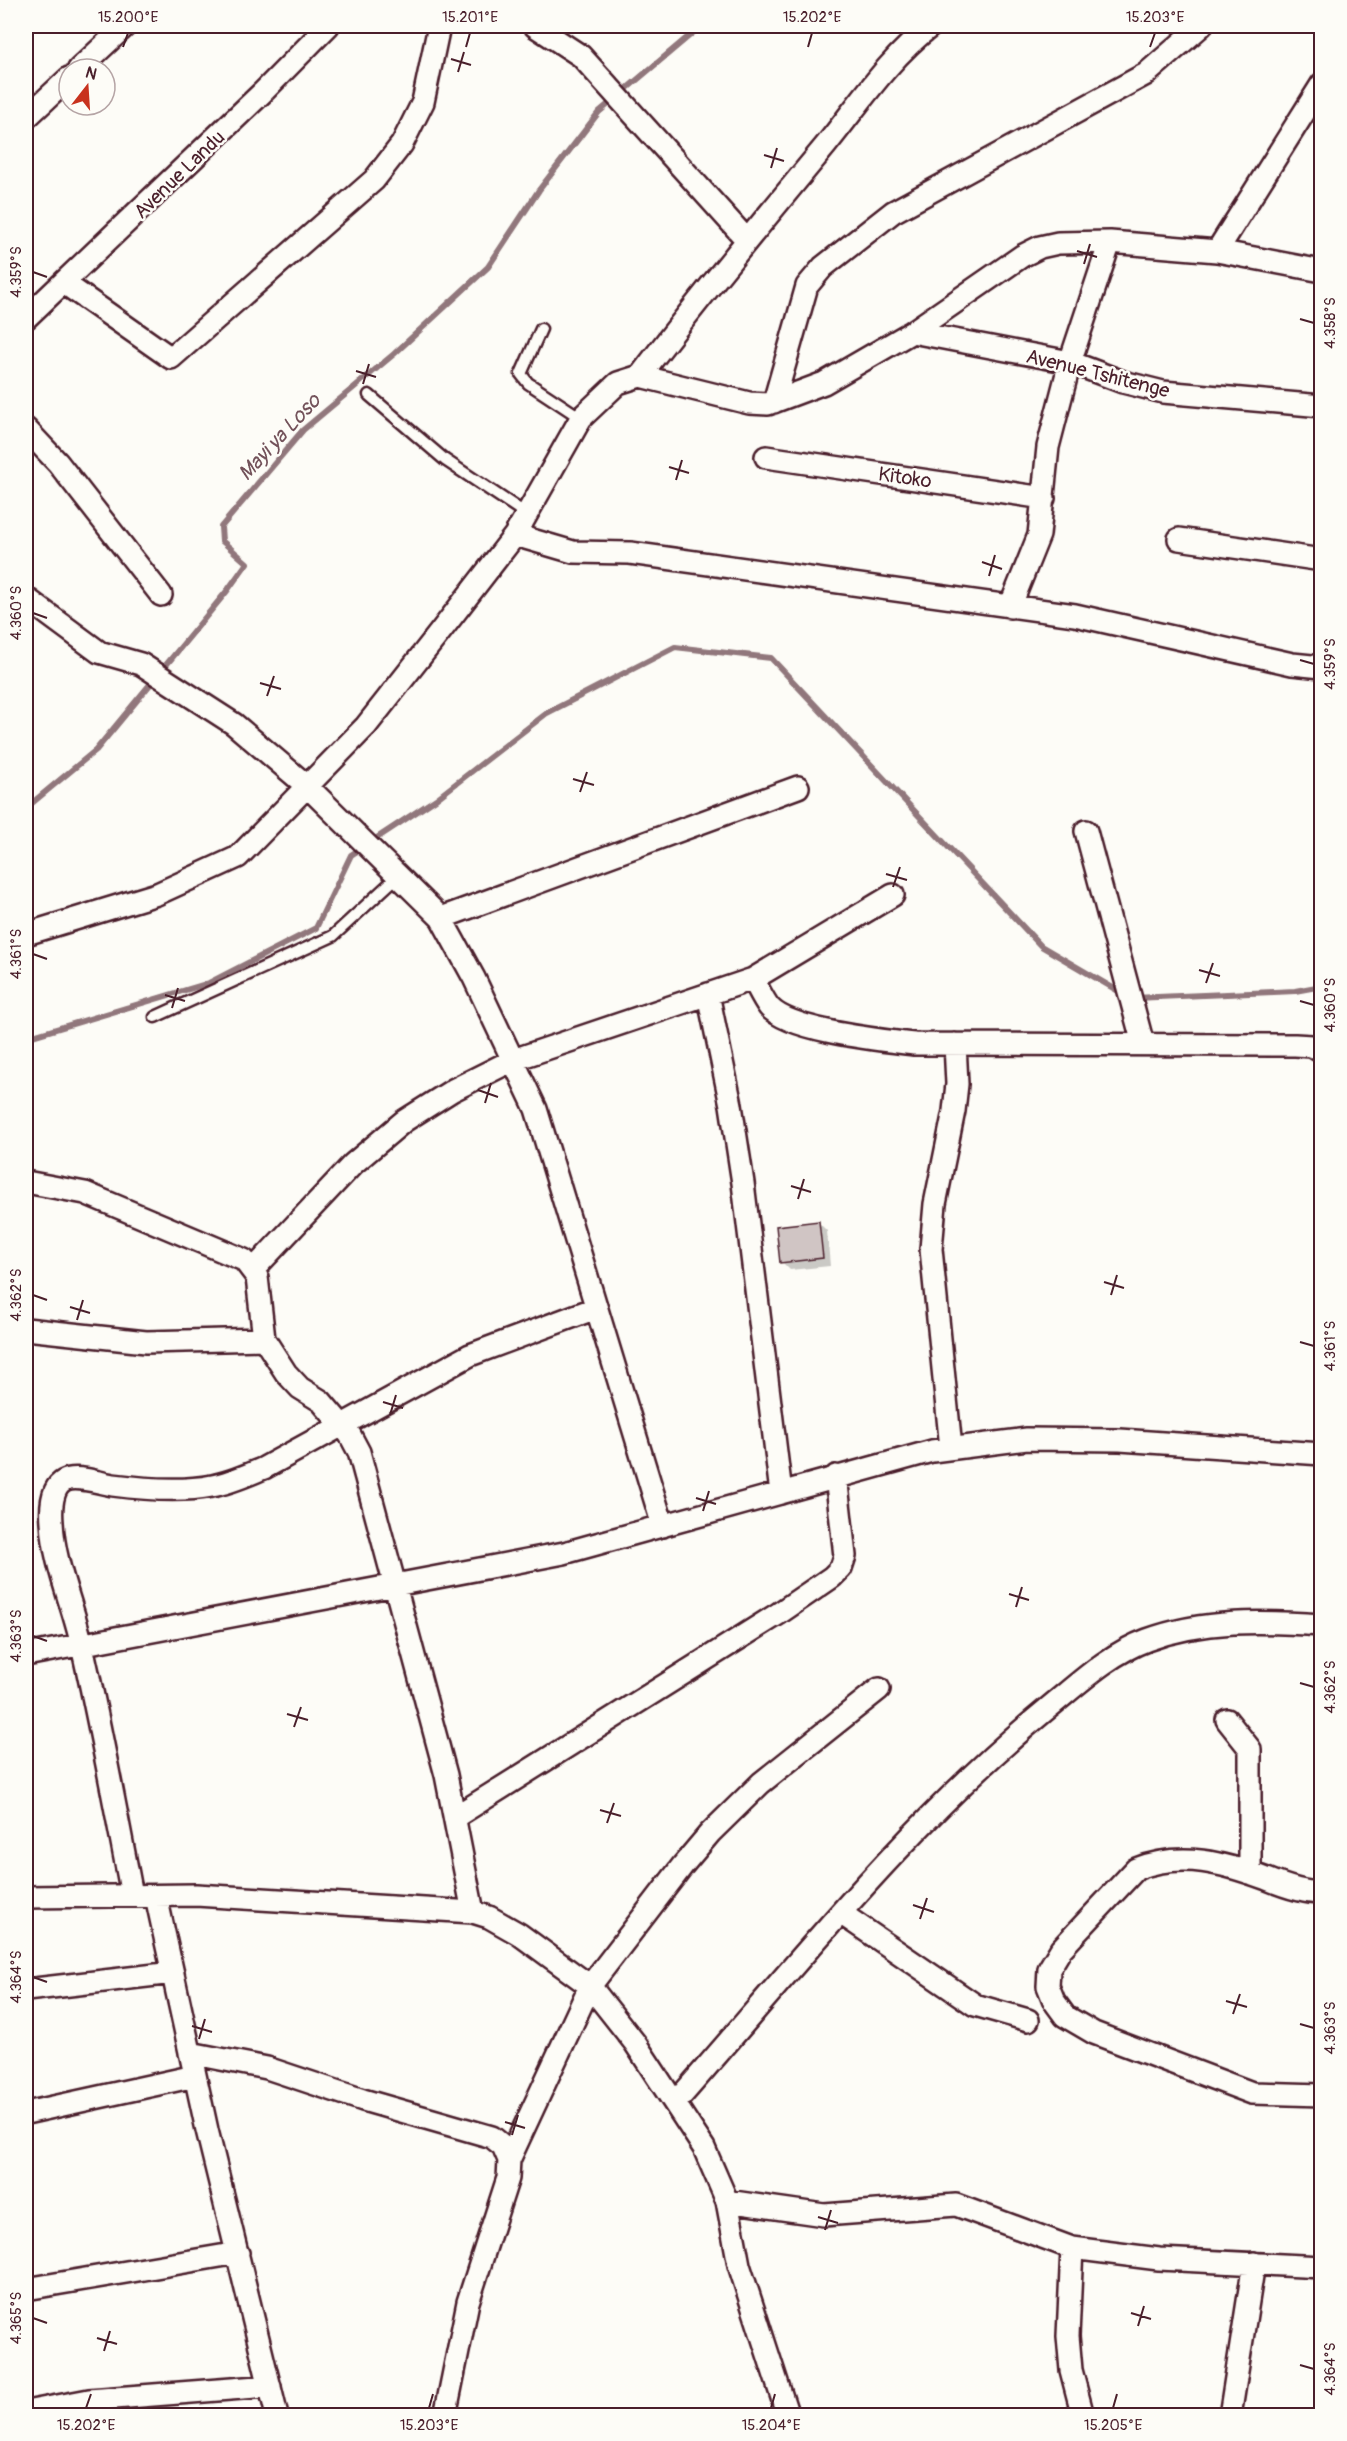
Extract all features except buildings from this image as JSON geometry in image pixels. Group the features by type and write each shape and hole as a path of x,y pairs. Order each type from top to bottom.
{"street":[{"path":"91,57 125,26"},
{"name":"Avenue Landu","path":"26,318 262,93 328,26"},
{"path":"64,283 171,358 374,180 402,144 423,102 439,26"},
{"path":"535,26 581,56 746,239"},
{"path":"640,376 746,239 827,143 891,61 931,26"},
{"path":"774,402 807,286 823,267 893,212 1146,74 1201,26"},
{"path":"1217,251 1322,84"},
{"path":"26,118 57,89"},
{"path":"1010,606 1039,534 1048,447 1070,362 1110,242"},
{"path":"26,934 157,894 238,857 277,820 366,726 514,535 581,418 618,383 640,376 749,403 774,402 824,383 912,332 1022,256 1040,247 1058,243 1110,242 1217,251 1322,271"},
{"name":"Avenue Tshitenge","path":"912,332 1070,362 1122,382 1163,392 1322,406"},
{"path":"26,429 58,463 161,595"},
{"name":"Kitoko","path":"766,457 1044,498"},
{"path":"514,535 573,552 630,553 1075,615 1292,664 1322,667"},
{"path":"1179,539 1322,560"},
{"path":"26,598 99,652 141,664 234,724 307,786 441,918 474,978 536,1109 663,1526"},
{"path":"441,918 798,787"},
{"path":"1086,831 1143,1044"},
{"path":"254,1269 353,1164 404,1121 453,1090 513,1060 753,979 893,896"},
{"path":"753,979 770,1007 783,1018 851,1035 914,1044 1295,1045 1312,1046 1322,1052"},
{"path":"708,994 731,1105 743,1183 781,1493"},
{"path":"951,1448 931,1249 935,1204 955,1102 955,1044"},
{"path":"26,1182 85,1193 142,1219 225,1251 244,1260 254,1269 257,1277 264,1339 286,1373 300,1388 321,1401 341,1424 358,1452 455,1817 473,1912"},
{"path":"132,1895 82,1644 58,1566 52,1522 53,1496 57,1486 65,1480 164,1488 213,1486 264,1468 470,1355 596,1308"},
{"path":"26,1329 146,1342 264,1339"},
{"path":"26,1655 564,1553 836,1476 951,1448 1027,1439 1120,1440 1322,1454"},
{"path":"455,1817 778,1614 832,1577 841,1568 845,1556 836,1476"},
{"path":"675,2103 910,1836 1006,1742 1108,1659 1145,1640 1182,1628 1236,1622 1322,1625"},
{"path":"508,2160 590,1986 710,1833 761,1783 879,1689"},
{"path":"1227,1720 1250,1749 1250,1873"},
{"path":"1322,1893 1282,1885 1227,1864 1201,1859 1161,1861 1136,1869 1061,1949 1049,1969 1048,1986 1054,2001 1065,2016 1094,2033 1252,2093 1322,2095"},
{"path":"26,1897 196,1895 473,1912 489,1917 519,1934 590,1986 635,2043 704,2148 727,2201 740,2265 788,2415"},
{"path":"156,1896 195,2076 278,2415"},
{"path":"842,1914 975,2005 1028,2020"},
{"path":"26,1990 173,1973"},
{"path":"190,2053 267,2068 363,2100 471,2128 492,2137 503,2146 508,2160 508,2178 468,2302 445,2415"},
{"path":"26,2113 195,2076"},
{"path":"727,2201 824,2215 956,2205 1072,2248 1159,2259 1322,2266"},
{"path":"1072,2248 1068,2337 1071,2370 1083,2415"},
{"path":"26,2289 238,2253"},
{"path":"1230,2415 1254,2263"},
{"path":"26,2412 89,2400 270,2386"}],"lane":[{"path":"541,329 521,374 528,383 581,418"},
{"path":"369,395 445,460 526,514"},
{"path":"155,1017 333,936 399,875"}],"waterway":[{"name":"Mayi ya Loso","path":"26,808 96,750 227,591 247,563 222,541 221,527 303,430 394,354 488,267 539,190 599,112 701,26"},
{"path":"26,1038 209,983 316,928 351,855 436,799 547,713 675,647 771,658 1041,946 1125,995"},
{"path":"1134,998 1295,991 1322,986"}]}
